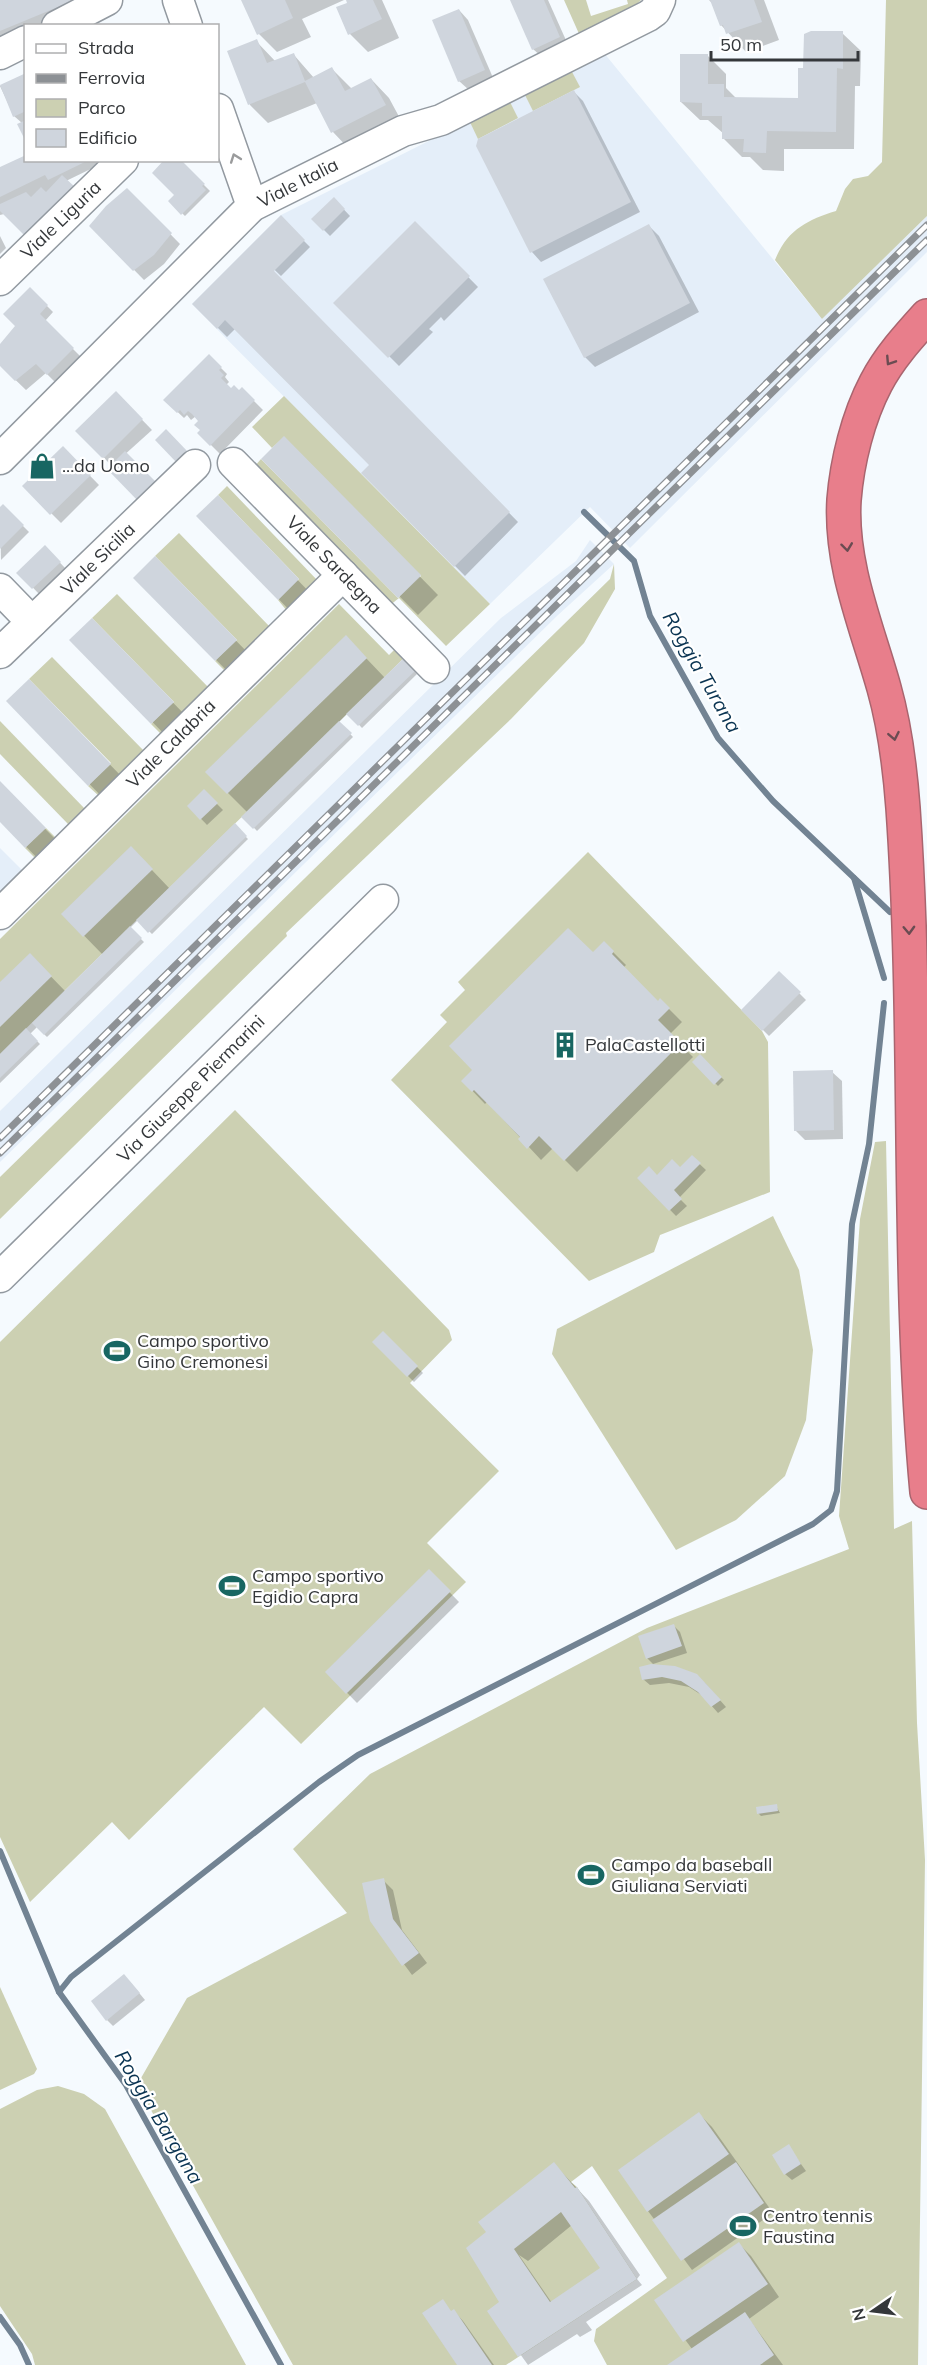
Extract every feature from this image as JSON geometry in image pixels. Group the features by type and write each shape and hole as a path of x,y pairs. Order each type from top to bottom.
{"highway":[{"path":"927,316 899,348 875,384 850,458 844,501 846,544 853,586 885,691 896,749 903,806 908,900 916,1248 927,1492"}],"street":[{"path":"61,24 107,0"},
{"path":"178,0 186,24"},
{"name":"Viale Italia","path":"1,454 252,206 403,131 441,120 599,41 648,16 655,10 660,0"},
{"path":"0,54 24,42"},
{"path":"219,114 252,206"},
{"name":"Viale Liguria","path":"0,280 121,162"},
{"name":"Viale Sardegna","path":"234,463 434,668"},
{"name":"Viale Sicilia","path":"0,653 195,465"},
{"name":"Viale Calabria","path":"0,914 343,574"},
{"path":"0,590 32,622"},
{"name":"Via Giuseppe Piermarini","path":"0,1277 382,900"}],"shaded area":[{"path":"604,53 822,319 927,216 927,252 630,548 590,507 490,604 192,304 281,215"},
{"path":"590,540 614,564 558,615 0,1162 0,1111 501,618 576,561"},
{"path":"0,848 23,871 0,893"}],"green space":[{"path":"564,0 586,0 591,16 628,4 627,0 641,0 635,6 580,36"},
{"path":"886,0 927,0 927,216 822,319 775,260 792,234 816,218 836,211 845,189 853,179 868,176 882,162"},
{"path":"571,70 580,87 533,111 524,93"},
{"path":"509,100 518,118 478,139 469,120"},
{"path":"284,396 490,604 446,646 399,598 389,606 254,467 261,459 398,598 421,576 284,437 272,448 252,427"},
{"path":"227,486 318,581 287,611 278,600 299,579 218,495"},
{"path":"179,533 270,627 225,671 215,661 237,640 155,556"},
{"path":"614,564 615,589 584,643 511,719 286,933 287,936 0,1219 0,1177 610,579"},
{"path":"117,594 209,688 161,734 151,724 174,702 92,618"},
{"path":"339,604 389,655 398,646 404,658 0,1054 0,939"},
{"path":"52,657 144,751 99,796 88,786 111,763 29,679"},
{"path":"0,721 85,809 69,825 0,754"},
{"path":"46,828 56,838 35,858 25,848"},
{"path":"588,852 762,1031 768,1042 770,1192 660,1235 654,1252 589,1281 391,1080 447,1022 440,1015 465,990 458,982"},
{"name":"Campo sportivo Egidio Capra","path":"235,1110 449,1330 452,1340 410,1383 499,1471 427,1543 466,1582 301,1744 264,1707 129,1840 112,1822 30,1902 0,1837 0,1342"},
{"path":"886,1141 894,1529 912,1521 917,1723 925,1860 918,2365 607,2365 594,2341 596,2329 667,2278 592,2166 571,2182 577,2187 637,2279 506,2365 293,2365 137,2085 187,1998 347,1913 293,1849 370,1774 647,1628 849,1549 839,1516 860,1219 875,1142"},
{"path":"773,1216 799,1270 813,1350 806,1420 785,1476 736,1520 676,1550 552,1354 557,1329"},
{"path":"0,1987 37,2069 34,2074 0,2090"},
{"path":"58,2086 84,2094 105,2109 246,2365 35,2365 32,2354 0,2306 0,2109 37,2090"}],"building":[{"path":"0,0 70,0 70,2 0,31"},
{"path":"241,0 285,0 293,18 257,35"},
{"path":"346,0 373,0 382,19 348,35 336,7 347,3"},
{"path":"510,0 544,0 560,37 532,50"},
{"path":"710,0 754,0 762,22 726,34 723,25 720,26"},
{"path":"459,9 485,70 458,82 432,20"},
{"path":"811,31 843,31 843,69 837,68 836,132 767,131 766,153 743,152 744,139 722,139 722,116 702,116 702,103 680,102 680,54 708,54 708,84 724,84 724,97 798,98 798,68 803,68 804,34"},
{"path":"257,39 267,63 294,53 305,81 332,67 345,91 371,78 386,105 331,133 305,82 248,105 227,51"},
{"path":"24,74 24,112 13,117 0,85"},
{"path":"574,90 631,202 530,253 476,146 478,139"},
{"path":"24,121 24,138 17,124"},
{"path":"24,156 24,162 85,162 48,180 45,175 0,197 0,167"},
{"path":"162,162 183,162 205,184 202,186 206,190 181,215 168,201 174,195 152,173"},
{"path":"62,175 76,188 26,237 0,211 0,204 26,192 31,197 41,187 46,192"},
{"path":"127,188 172,233 154,255 133,271 89,226 106,206"},
{"path":"334,197 345,209 323,231 311,219"},
{"path":"281,215 305,240 274,271 510,512 454,567 361,473 369,465 225,320 217,329 192,304"},
{"path":"415,221 470,276 388,358 333,303"},
{"path":"649,224 690,303 584,358 543,279"},
{"path":"30,287 48,305 40,314 74,348 47,375 36,364 15,381 0,366 0,344 15,326 3,314"},
{"path":"209,354 222,367 219,370 224,375 221,378 231,388 234,385 239,390 242,387 255,400 210,446 197,433 200,430 194,425 198,421 192,414 188,411 184,415 180,410 177,413 163,400"},
{"path":"116,391 143,419 103,459 75,431"},
{"path":"166,429 188,452 177,463 155,440"},
{"path":"284,436 421,575 398,598 261,459"},
{"path":"63,446 91,475 50,515 22,486"},
{"path":"125,451 157,483 138,501 107,469"},
{"path":"218,495 299,579 278,600 196,516"},
{"path":"3,504 24,525 0,549 0,507"},
{"path":"45,545 61,562 32,589 16,573"},
{"path":"155,556 237,640 215,661 133,578"},
{"path":"92,618 174,702 151,724 69,640"},
{"path":"346,635 367,658 227,794 205,772"},
{"path":"404,658 416,670 358,726 346,714"},
{"path":"29,679 111,764 88,786 6,701"},
{"path":"339,721 352,733 253,829 241,817"},
{"path":"0,781 46,828 25,848 0,822"},
{"path":"204,789 218,803 200,820 187,806"},
{"path":"235,823 247,836 148,933 136,920"},
{"path":"131,846 153,869 83,937 61,914"},
{"path":"130,926 142,938 44,1035 32,1023"},
{"name":"PalaCastellotti","path":"568,928 593,952 604,941 614,951 612,954 658,1001 660,998 670,1008 658,1020 681,1043 564,1161 539,1136 527,1149 518,1139 520,1137 474,1090 472,1092 461,1081 472,1070 449,1046"},
{"path":"30,953 52,976 0,1027 0,982"},
{"path":"779,971 801,992 762,1031 741,1010"},
{"path":"26,1028 38,1041 0,1078 0,1054"},
{"path":"700,1054 722,1077 714,1085 692,1062"},
{"path":"833,1070 834,1130 794,1131 793,1071"},
{"path":"692,1155 701,1163 674,1190 682,1199 669,1211 637,1178 649,1166 657,1175 672,1159 680,1167"},
{"path":"383,1331 418,1366 407,1377 372,1342"},
{"path":"429,1569 451,1591 346,1694 325,1672"},
{"path":"674,1624 682,1646 646,1659 638,1636"},
{"path":"651,1664 675,1666 697,1674 721,1700 711,1707 698,1692 681,1681 662,1677 642,1680 639,1667"},
{"path":"777,1804 778,1811 757,1814 756,1807"},
{"path":"384,1878 393,1919 419,1953 402,1966 370,1921 362,1883"},
{"path":"124,1974 140,1993 106,2021 91,2001"},
{"path":"699,2112 729,2154 647,2212 618,2170"},
{"path":"789,2144 801,2164 784,2175 772,2155"},
{"path":"554,2162 575,2188 577,2187 637,2279 518,2357 487,2311 499,2302 466,2248 486,2232 478,2222","holes":["561,2212 600,2268 550,2302 514,2249"]},
{"path":"736,2162 764,2203 681,2261 652,2220"},
{"path":"739,2242 768,2284 683,2342 654,2300"},
{"path":"443,2299 451,2311 454,2309 492,2365 457,2365 422,2313"},
{"path":"745,2312 774,2355 760,2365 667,2365"}],"waterway":[{"name":"Roggia Turana","path":"584,512 634,561 650,616 718,738 773,801 890,912"},
{"path":"854,878 884,978"},
{"path":"59,1992 71,1977 319,1782 358,1755 813,1524 831,1510 837,1491 852,1224 869,1144 884,1003"},
{"name":"Roggia Bargana","path":"0,1851 59,1992 126,2085 281,2365"},
{"path":"0,2317 20,2345 29,2365"}],"railway":[{"path":"0,1138 927,225"},
{"path":"0,1153 927,240"}],"place":[{"name":"...da Uomo","path":"42,466"},
{"name":"PalaCastellotti","path":"565,1045"},
{"name":"Campo sportivo Gino Cremonesi","path":"117,1351"},
{"name":"Campo sportivo Egidio Capra","path":"232,1586"},
{"name":"Campo da baseball Giuliana Serviati","path":"591,1875"},
{"name":"Centro tennis Faustina","path":"743,2226"}]}
